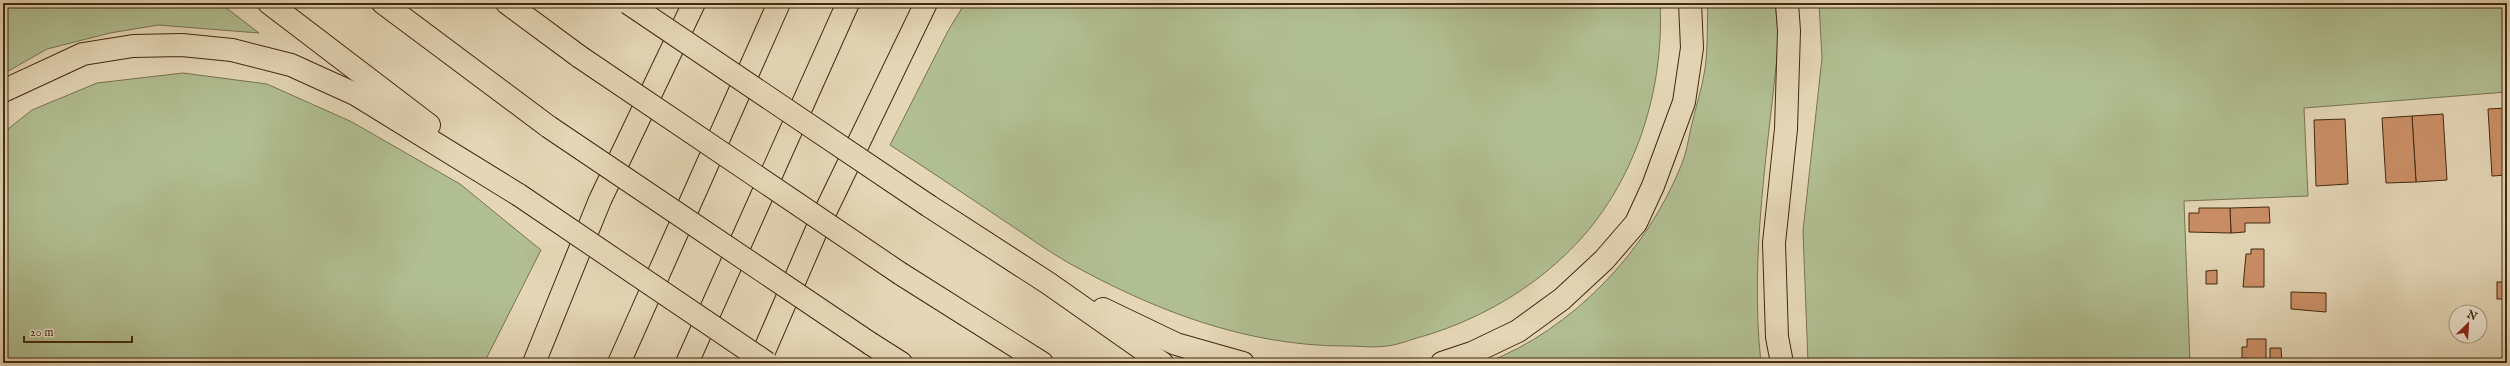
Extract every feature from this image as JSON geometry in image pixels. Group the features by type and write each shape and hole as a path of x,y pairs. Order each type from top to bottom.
{"highway":[{"path":"269,3 519,195"},
{"path":"383,3 549,127 900,363"},
{"path":"507,3 580,57 901,274 1042,363"},
{"path":"628,3 929,206 1048,283 1162,363"},
{"path":"534,363 600,200 694,3"},
{"path":"619,363 778,3"},
{"path":"687,363 848,3"},
{"path":"759,363 817,229 926,3"},
{"path":"1442,363 1472,353 1518,332 1562,300 1604,260 1636,223 1653,186 1684,102 1692,48 1690,3"},
{"path":"1782,363 1777,337 1774,243 1786,129 1789,31 1787,3"},
{"path":"3,91 84,54 133,46 182,45 232,50 291,65 355,94 519,195 767,363"},
{"path":"1048,283 1176,344 1243,363"}],"green space":[{"path":"3,3 220,3 259,33 158,25 110,33 47,49 3,74"},
{"path":"965,3 1660,3 1660,37 1657,72 1650,106 1639,140 1626,172 1608,203 1588,231 1564,256 1514,295 1476,316 1457,324 1402,343 1377,347 1345,346 1272,340 1236,332 1167,310 1133,295 1067,262 890,145 948,31"},
{"path":"1708,3 1775,3 1779,37 1762,200 1757,281 1761,363 1486,363 1518,348 1548,330 1577,308 1603,284 1627,257 1648,228 1666,198 1686,153 1705,69"},
{"path":"1819,3 2507,3 2507,92 2304,108 2308,196 2184,201 2190,363 1808,363 1803,231 1822,58"},
{"path":"183,73 267,84 352,122 460,184 541,250 484,363 3,363 3,133 32,110 97,83"}],"building":[{"path":"2507,108 2507,175 2492,176 2488,109"},
{"path":"2443,114 2447,180 2416,182 2412,116"},
{"path":"2412,116 2416,182 2386,183 2382,118"},
{"path":"2345,119 2348,184 2316,186 2314,120"},
{"path":"2269,207 2270,223 2245,223 2245,232 2231,233 2230,208"},
{"path":"2199,208 2230,208 2231,233 2189,232 2189,213 2199,213"},
{"path":"2251,249 2264,249 2264,287 2243,287 2246,254 2251,254"},
{"path":"2217,270 2217,284 2206,284 2206,271"},
{"path":"2497,282 2507,282 2507,299 2497,299"},
{"path":"2291,292 2326,293 2326,312 2291,309"},
{"path":"2247,339 2266,339 2266,359 2242,358 2242,347 2247,347"},
{"path":"2270,348 2281,348 2282,363 2270,363"}]}
